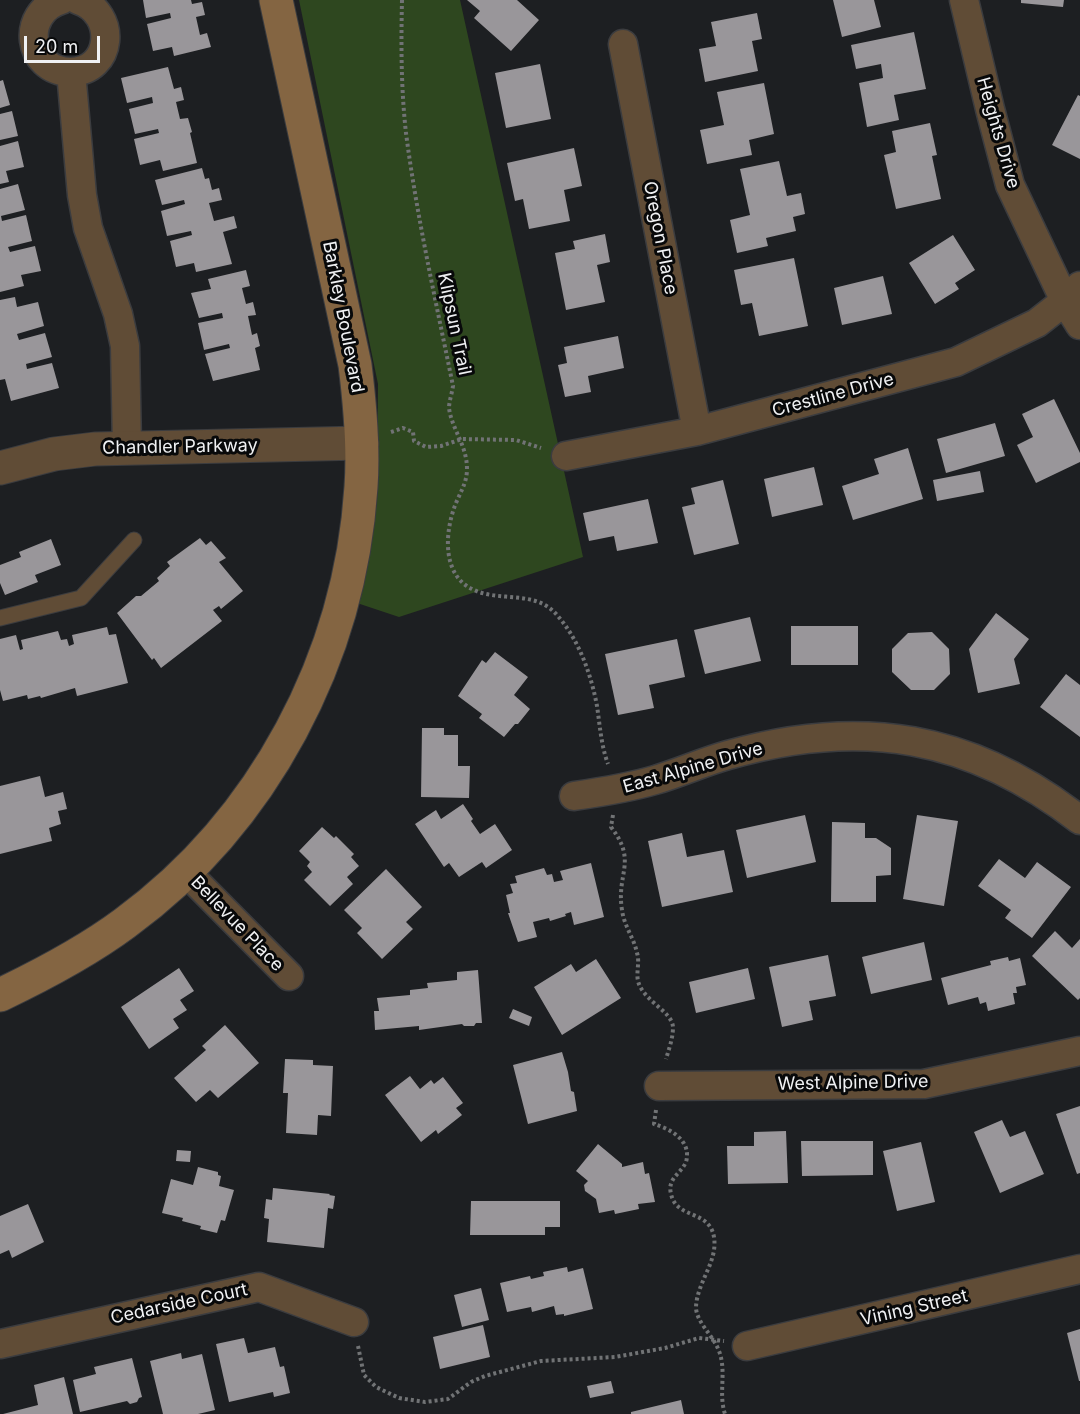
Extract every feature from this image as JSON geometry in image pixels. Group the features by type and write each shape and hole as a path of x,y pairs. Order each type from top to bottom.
{"main road":[{"name":"Barkley Boulevard","path":"0,995 48,972 92,946 134,917 186,872 229,824 260,784 297,722 322,666 341,608 354,548 361,487 362,443 356,365 276,0"}],"street":[{"path":"61,0 43,10 36,21 33,32 34,45 39,56 47,65 71,72 82,70 92,64 100,55 105,44 106,32 103,20 96,10 78,0"},
{"name":"Heights Drive","path":"964,0 1010,185 1073,294 1080,325"},
{"name":"Oregon Place","path":"623,44 697,431"},
{"path":"71,72 82,195 88,228 115,305 125,346 127,447"},
{"name":"Crestline Drive","path":"566,456 697,431 956,362 1037,323 1073,294"},
{"name":"Chandler Parkway","path":"0,468 54,454 127,447 362,443"},
{"name":"East Alpine Drive","path":"574,796 616,790 655,780 728,755 784,742 866,736 890,738 952,750 993,765 1034,786 1080,820"},
{"name":"Bellevue Place","path":"186,872 289,976"},
{"name":"West Alpine Drive","path":"659,1086 924,1083 1080,1051"},
{"name":"Vining Street","path":"747,1346 1080,1269"},
{"name":"Cedarside Court","path":"0,1344 259,1287 354,1322"}],"lane":[{"path":"0,618 81,598 134,540"}],"path":[{"name":"Klipsun Trail","path":"402,0 400,36 406,132 426,256 453,386 449,406 466,453 467,480 455,505 447,546 450,562 458,578 471,589 500,596 531,599 556,613 580,652 594,692 601,745"},
{"path":"362,443 403,428 413,432 414,441 426,447 441,446 462,439 516,440 566,456"},
{"path":"616,790 611,827 620,838 626,855 620,894 626,928 638,954 638,982 650,999 671,1019 673,1027 659,1086 654,1124 674,1132 681,1138 686,1153 684,1165 672,1181 672,1197 684,1212 703,1218 714,1239 713,1255 699,1289 696,1309 697,1317 714,1340 722,1362 721,1397 725,1414"},
{"path":"354,1322 364,1375 376,1387 391,1395 416,1402 438,1402 448,1399 471,1382 484,1376 541,1361 615,1357 664,1348 699,1338 747,1346"}],"green space":[{"path":"299,0 460,0 583,557 399,617 357,603 377,503 378,384"}],"building":[{"path":"143,0 191,0 192,4 202,2 205,15 196,17 200,35 207,33 211,47 174,56 172,47 153,51 147,24 171,18 170,13 146,18"},
{"path":"467,0 517,0 539,20 511,51 474,18 480,11"},
{"path":"833,0 874,0 881,27 842,37"},
{"path":"1021,0 1064,0 1063,7 1021,3"},
{"path":"757,13 762,39 752,41 758,71 705,82 699,49 716,46 711,22"},
{"path":"914,32 926,89 894,95 899,120 867,127 859,83 883,78 881,64 856,69 851,45"},
{"path":"540,64 551,119 506,128 495,73"},
{"path":"168,67 174,89 181,87 184,100 176,102 180,119 188,118 197,163 163,171 160,160 140,165 134,139 159,133 158,129 135,134 129,109 153,103 152,97 127,103 121,78"},
{"path":"3,80 10,105 0,108 0,81"},
{"path":"764,83 774,134 749,140 752,155 707,164 700,130 724,125 717,92"},
{"path":"1078,95 1080,96 1080,159 1052,145"},
{"path":"12,111 18,136 0,140 0,114"},
{"path":"930,123 937,155 932,156 941,199 896,209 884,155 896,152 892,131"},
{"path":"18,141 24,167 6,171 9,182 0,184 0,146"},
{"path":"574,148 582,186 564,190 570,221 529,229 523,199 515,201 507,163"},
{"path":"779,161 787,196 801,193 805,214 793,217 796,231 766,238 768,246 737,253 730,220 750,215 740,169"},
{"path":"202,168 205,179 209,178 212,190 219,188 222,200 209,203 214,221 234,216 237,228 223,232 232,264 196,272 194,263 176,267 170,241 192,235 191,231 167,236 161,211 185,204 184,200 162,205 155,180"},
{"path":"18,184 25,210 1,216 2,221 26,215 32,241 8,247 10,252 35,246 41,271 21,275 24,286 0,292 0,189"},
{"path":"605,234 610,262 597,265 605,302 566,310 555,253 575,249 573,241"},
{"path":"953,235 975,270 955,283 959,289 935,304 909,263"},
{"path":"794,258 808,326 759,336 752,303 741,305 734,270"},
{"path":"246,270 250,286 242,288 246,304 253,302 256,315 248,316 252,335 257,333 260,346 255,348 260,370 213,381 205,354 230,348 229,344 204,350 198,323 223,318 222,313 199,318 191,293 211,289 208,279"},
{"path":"883,276 892,314 842,325 834,288"},
{"path":"15,297 17,307 38,302 44,326 17,334 19,340 45,333 52,357 26,364 27,369 52,363 59,388 11,401 5,379 0,380 0,300"},
{"path":"618,336 624,368 588,376 591,392 565,397 558,365 567,363 564,347"},
{"path":"1054,399 1080,453 1080,462 1036,483 1017,445 1033,437 1022,414"},
{"path":"995,423 1005,456 946,473 937,439"},
{"path":"908,448 923,499 853,520 842,486 879,474 874,459"},
{"path":"814,467 823,505 772,517 764,479"},
{"path":"980,471 984,492 937,501 933,480"},
{"path":"723,480 739,544 694,555 682,507 695,504 691,488"},
{"path":"648,499 658,543 617,551 614,536 589,541 583,513"},
{"path":"200,538 206,545 211,541 226,558 219,562 243,591 221,609 219,606 213,610 222,621 161,668 154,658 152,660 117,613 136,596 141,596 159,581 157,578 170,566 167,562"},
{"path":"51,539 61,565 35,575 38,582 5,595 0,583 0,565 21,557 19,552"},
{"path":"996,613 1029,639 1014,659 1020,684 978,693 969,649"},
{"path":"750,617 761,661 705,674 694,630"},
{"path":"791,626 858,626 858,665 791,665"},
{"path":"107,627 109,635 116,634 128,683 77,696 75,688 41,698 40,696 28,699 27,695 3,701 0,690 0,639 16,635 20,650 23,649 21,640 58,631 61,640 67,639 69,646 74,644 72,635"},
{"path":"932,632 949,649 950,674 934,690 911,690 892,672 892,649 908,633"},
{"path":"677,639 685,677 649,685 654,708 618,715 605,654"},
{"path":"495,652 528,677 514,695 530,709 504,737 479,718 482,714 458,696 482,660 486,663"},
{"path":"1066,674 1080,685 1080,737 1040,707"},
{"path":"422,728 444,728 444,735 458,735 458,766 470,766 469,798 421,797"},
{"path":"40,776 45,797 63,792 67,809 58,811 61,824 49,828 52,841 0,854 0,786"},
{"path":"463,804 480,834 495,824 512,850 486,868 482,862 459,877 449,863 444,867 415,824 436,810 441,819"},
{"path":"805,815 816,862 747,878 736,830"},
{"path":"917,815 958,821 944,906 903,899"},
{"path":"832,822 865,823 865,838 876,838 891,848 891,875 876,876 876,902 831,902"},
{"path":"322,827 334,838 336,836 354,854 351,857 359,866 347,877 353,884 330,906 304,880 312,872 307,866 310,862 299,851"},
{"path":"682,833 687,857 724,850 733,892 662,907 648,841"},
{"path":"999,859 1025,878 1037,862 1071,887 1032,938 1005,918 1011,910 978,886"},
{"path":"591,863 604,917 574,925 571,912 550,921 549,918 533,922 537,937 518,942 508,913 510,913 506,895 513,893 510,884 517,883 515,876 544,868 547,875 552,874 554,882 563,880 560,871"},
{"path":"386,869 422,907 406,922 413,929 382,959 357,933 362,928 344,910"},
{"path":"1055,931 1072,948 1080,939 1080,998 1078,1000 1032,956"},
{"path":"924,942 932,980 871,994 862,957"},
{"path":"828,955 836,996 809,1001 813,1020 782,1027 769,967"},
{"path":"1008,957 1009,961 1020,958 1026,985 1016,987 1017,993 1013,993 1015,1004 988,1011 986,1002 980,1004 978,997 948,1005 941,978 991,965 990,961"},
{"path":"596,959 621,998 562,1035 534,987 571,964 576,972"},
{"path":"179,968 194,991 180,1000 187,1010 173,1019 179,1028 149,1049 121,1007"},
{"path":"748,968 755,999 696,1013 689,982"},
{"path":"478,970 482,1023 476,1023 474,1026 462,1024 419,1030 419,1026 375,1030 374,1011 379,1011 377,998 410,995 410,990 428,988 427,983 457,980 457,972"},
{"path":"513,1009 532,1017 529,1026 509,1018"},
{"path":"225,1025 259,1063 218,1098 210,1090 196,1102 174,1078 206,1050 202,1046"},
{"path":"562,1052 577,1111 528,1124 513,1065"},
{"path":"285,1059 313,1060 313,1065 333,1066 331,1116 318,1115 317,1135 286,1133 288,1093 283,1093"},
{"path":"410,1076 420,1089 431,1080 434,1084 443,1077 463,1103 456,1108 462,1115 438,1134 436,1130 421,1142 385,1095"},
{"path":"1080,1106 1080,1173 1077,1174 1056,1114"},
{"path":"1002,1120 1010,1137 1025,1131 1044,1174 1000,1193 974,1132"},
{"path":"786,1131 788,1183 728,1184 727,1146 754,1146 754,1132"},
{"path":"801,1141 873,1141 873,1175 802,1176"},
{"path":"921,1142 935,1202 897,1211 883,1151"},
{"path":"598,1144 622,1164 622,1167 643,1162 645,1174 649,1173 655,1202 638,1204 639,1209 615,1214 614,1210 599,1213 596,1199 585,1191 584,1185 588,1181 576,1171"},
{"path":"177,1150 191,1151 190,1162 176,1161"},
{"path":"198,1167 218,1172 221,1176 219,1186 234,1190 225,1221 221,1220 217,1233 200,1229 201,1226 182,1221 183,1218 162,1213 171,1179 193,1185"},
{"path":"273,1188 335,1196 333,1209 328,1208 324,1248 267,1242 269,1219 264,1218 266,1199 272,1200"},
{"path":"471,1201 560,1201 560,1227 545,1227 545,1235 470,1235"},
{"path":"28,1204 44,1242 12,1258 9,1250 0,1254 0,1216"},
{"path":"567,1267 568,1272 583,1268 593,1309 564,1316 564,1314 556,1315 554,1306 532,1312 531,1307 507,1312 500,1283 530,1276 531,1279 544,1276 543,1272"},
{"path":"481,1288 489,1320 462,1327 454,1295"},
{"path":"483,1325 490,1357 440,1369 433,1337"},
{"path":"1080,1329 1080,1381 1079,1381 1067,1333"},
{"path":"244,1338 248,1353 275,1347 280,1367 284,1366 290,1393 274,1397 273,1392 229,1402 216,1344"},
{"path":"181,1353 182,1359 202,1354 215,1410 198,1414 163,1414 150,1361"},
{"path":"132,1358 142,1397 130,1404 127,1401 80,1412 73,1380 96,1374 94,1367"},
{"path":"64,1377 73,1414 3,1414 38,1405 34,1385"},
{"path":"611,1381 614,1393 590,1398 587,1386"},
{"path":"681,1400 684,1414 631,1414 631,1412"}]}
